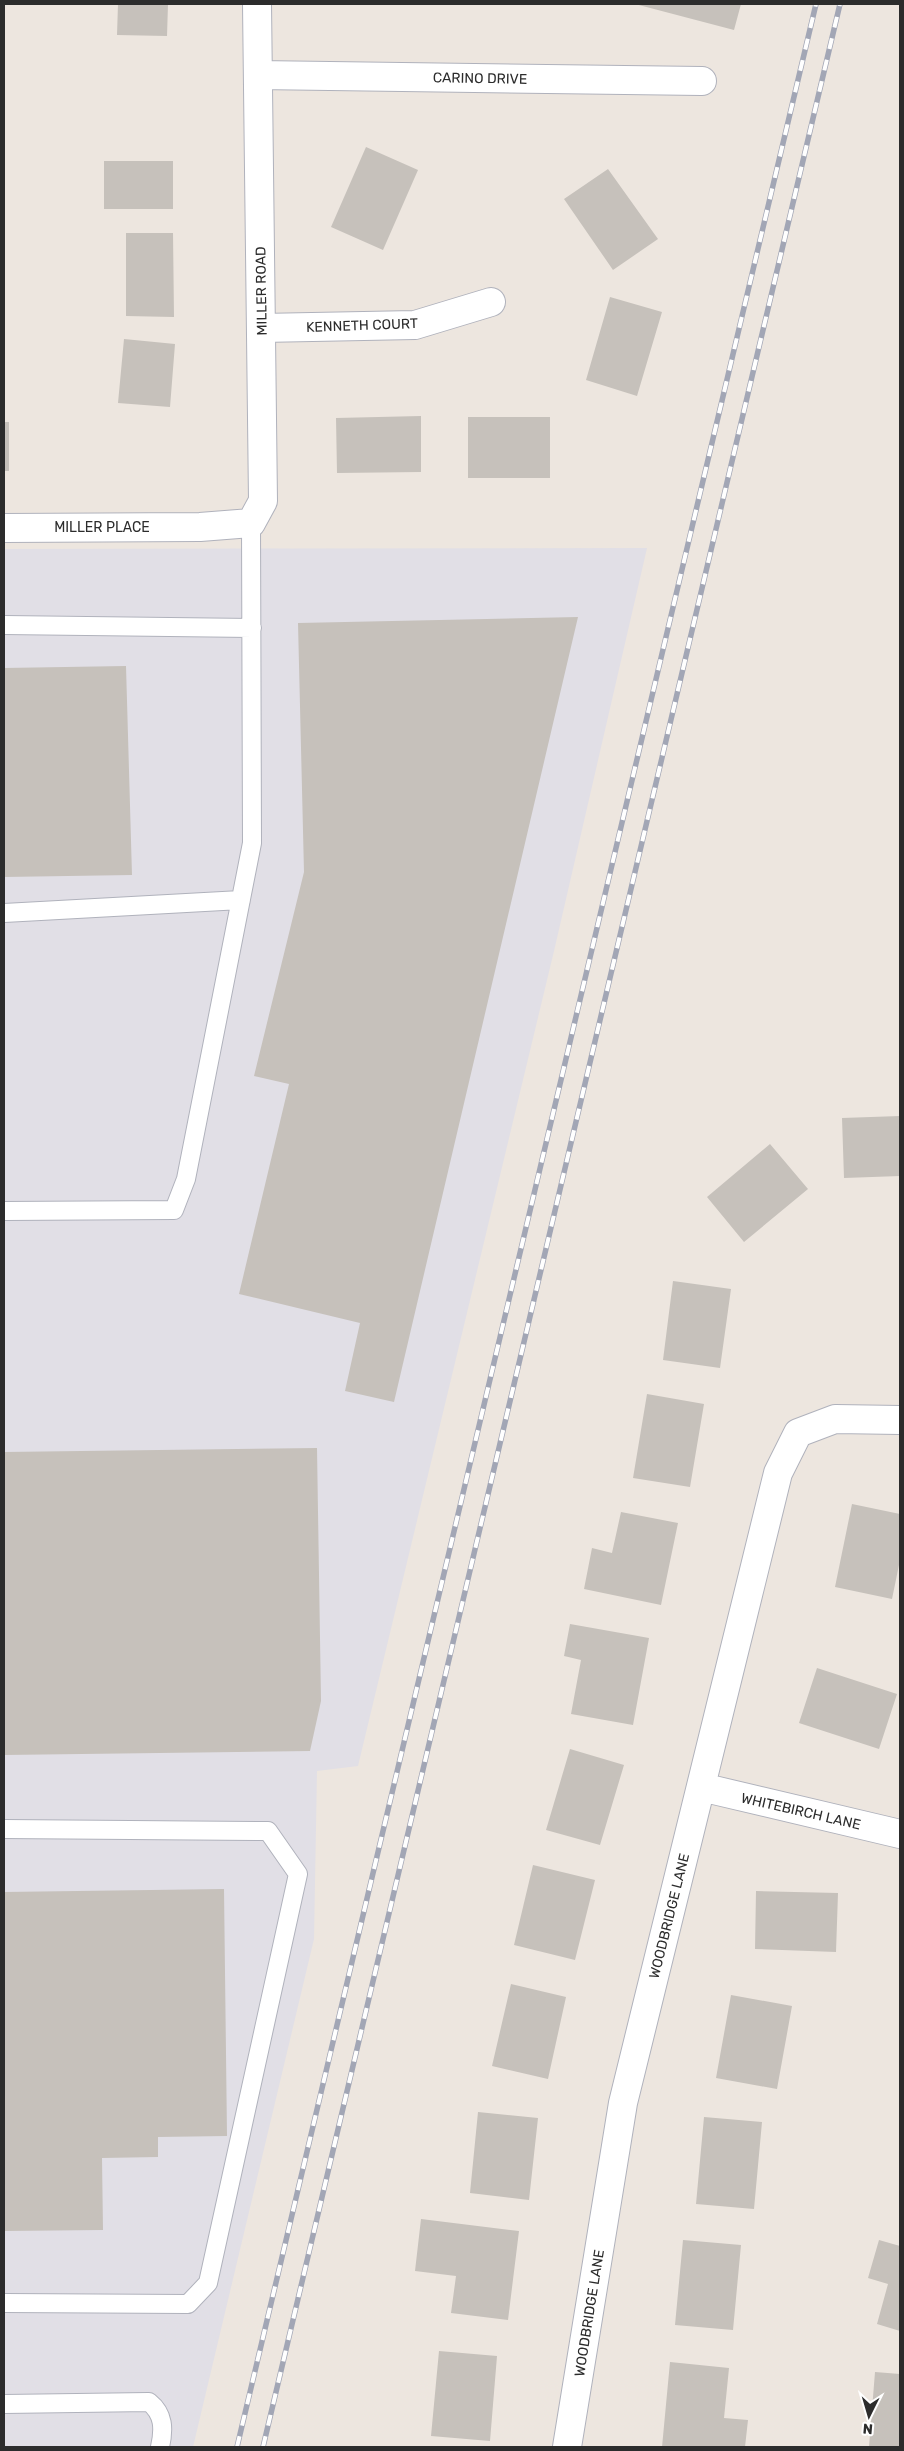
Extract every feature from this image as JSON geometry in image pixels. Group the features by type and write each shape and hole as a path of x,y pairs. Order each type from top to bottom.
{"street":[{"name":"MILLER ROAD","path":"251,523 263,501 257,4"},
{"name":"CARINO DRIVE","path":"258,76 702,81"},
{"name":"KENNETH COURT","path":"261,328 416,325 491,302"},
{"name":"MILLER PLACE","path":"4,528 200,527 251,523"},
{"name":"WOODBRIDGE LANE","path":"567,2447 624,2103 778,1473 798,1432 835,1418 900,1420"},
{"name":"WHITEBIRCH LANE","path":"701,1788 900,1834"}],"lane":[{"path":"4,1211 174,1210 186,1179 252,843 251,523"},
{"path":"4,625 252,628"},
{"path":"4,913 241,900"},
{"path":"4,1829 268,1830 298,1874 208,2283 188,2304 4,2303"},
{"path":"4,2404 149,2402 157,2408 163,2420 160,2447"}],"shaded area":[{"path":"647,548 554,951 358,1766 317,1771 314,1939 193,2447 4,2447 4,549"}],"building":[{"path":"118,4 168,4 167,36 117,35"},
{"path":"635,4 741,4 734,30"},
{"path":"366,147 418,170 383,250 331,227"},
{"path":"104,161 173,161 173,209 104,209"},
{"path":"608,169 658,239 613,270 564,199"},
{"path":"126,233 173,233 174,317 126,316"},
{"path":"610,297 662,312 637,396 586,380"},
{"path":"124,339 175,344 170,407 118,403"},
{"path":"421,416 421,472 337,473 336,418"},
{"path":"468,417 550,417 550,478 468,478"},
{"path":"4,422 9,422 9,471 4,471"},
{"path":"578,617 394,1402 345,1391 360,1323 239,1294 289,1084 254,1076 304,872 298,623"},
{"path":"126,666 132,875 4,877 4,668"},
{"path":"900,1116 900,1176 844,1178 842,1118"},
{"path":"770,1144 808,1189 744,1242 707,1197"},
{"path":"673,1281 731,1289 720,1368 663,1360"},
{"path":"647,1394 704,1404 690,1487 633,1478"},
{"path":"317,1448 321,1701 310,1751 4,1755 4,1452"},
{"path":"852,1504 900,1514 900,1560 892,1599 835,1587"},
{"path":"621,1512 678,1523 661,1605 584,1589 592,1548 612,1553"},
{"path":"570,1624 649,1638 633,1725 571,1714 581,1660 564,1656"},
{"path":"817,1668 897,1694 879,1749 799,1723"},
{"path":"570,1749 624,1765 600,1845 546,1830"},
{"path":"533,1865 595,1880 575,1960 514,1945"},
{"path":"224,1889 227,2136 158,2137 158,2157 102,2158 103,2230 4,2231 4,1892"},
{"path":"756,1891 838,1893 836,1952 755,1949"},
{"path":"511,1984 566,1997 548,2079 492,2066"},
{"path":"731,1995 792,2006 777,2089 716,2078"},
{"path":"478,2112 538,2118 529,2200 470,2193"},
{"path":"704,2117 762,2122 754,2209 696,2204"},
{"path":"421,2219 519,2231 508,2320 451,2313 456,2276 415,2271"},
{"path":"683,2240 741,2245 733,2330 675,2325"},
{"path":"879,2240 900,2246 900,2331 877,2324 888,2284 868,2278"},
{"path":"439,2351 497,2356 490,2441 431,2436"},
{"path":"670,2362 729,2368 724,2418 748,2420 745,2447 662,2447"},
{"path":"875,2372 900,2374 900,2447 869,2447"}],"railway":[{"path":"237,2447 816,4"},
{"path":"263,2447 840,4"}]}
